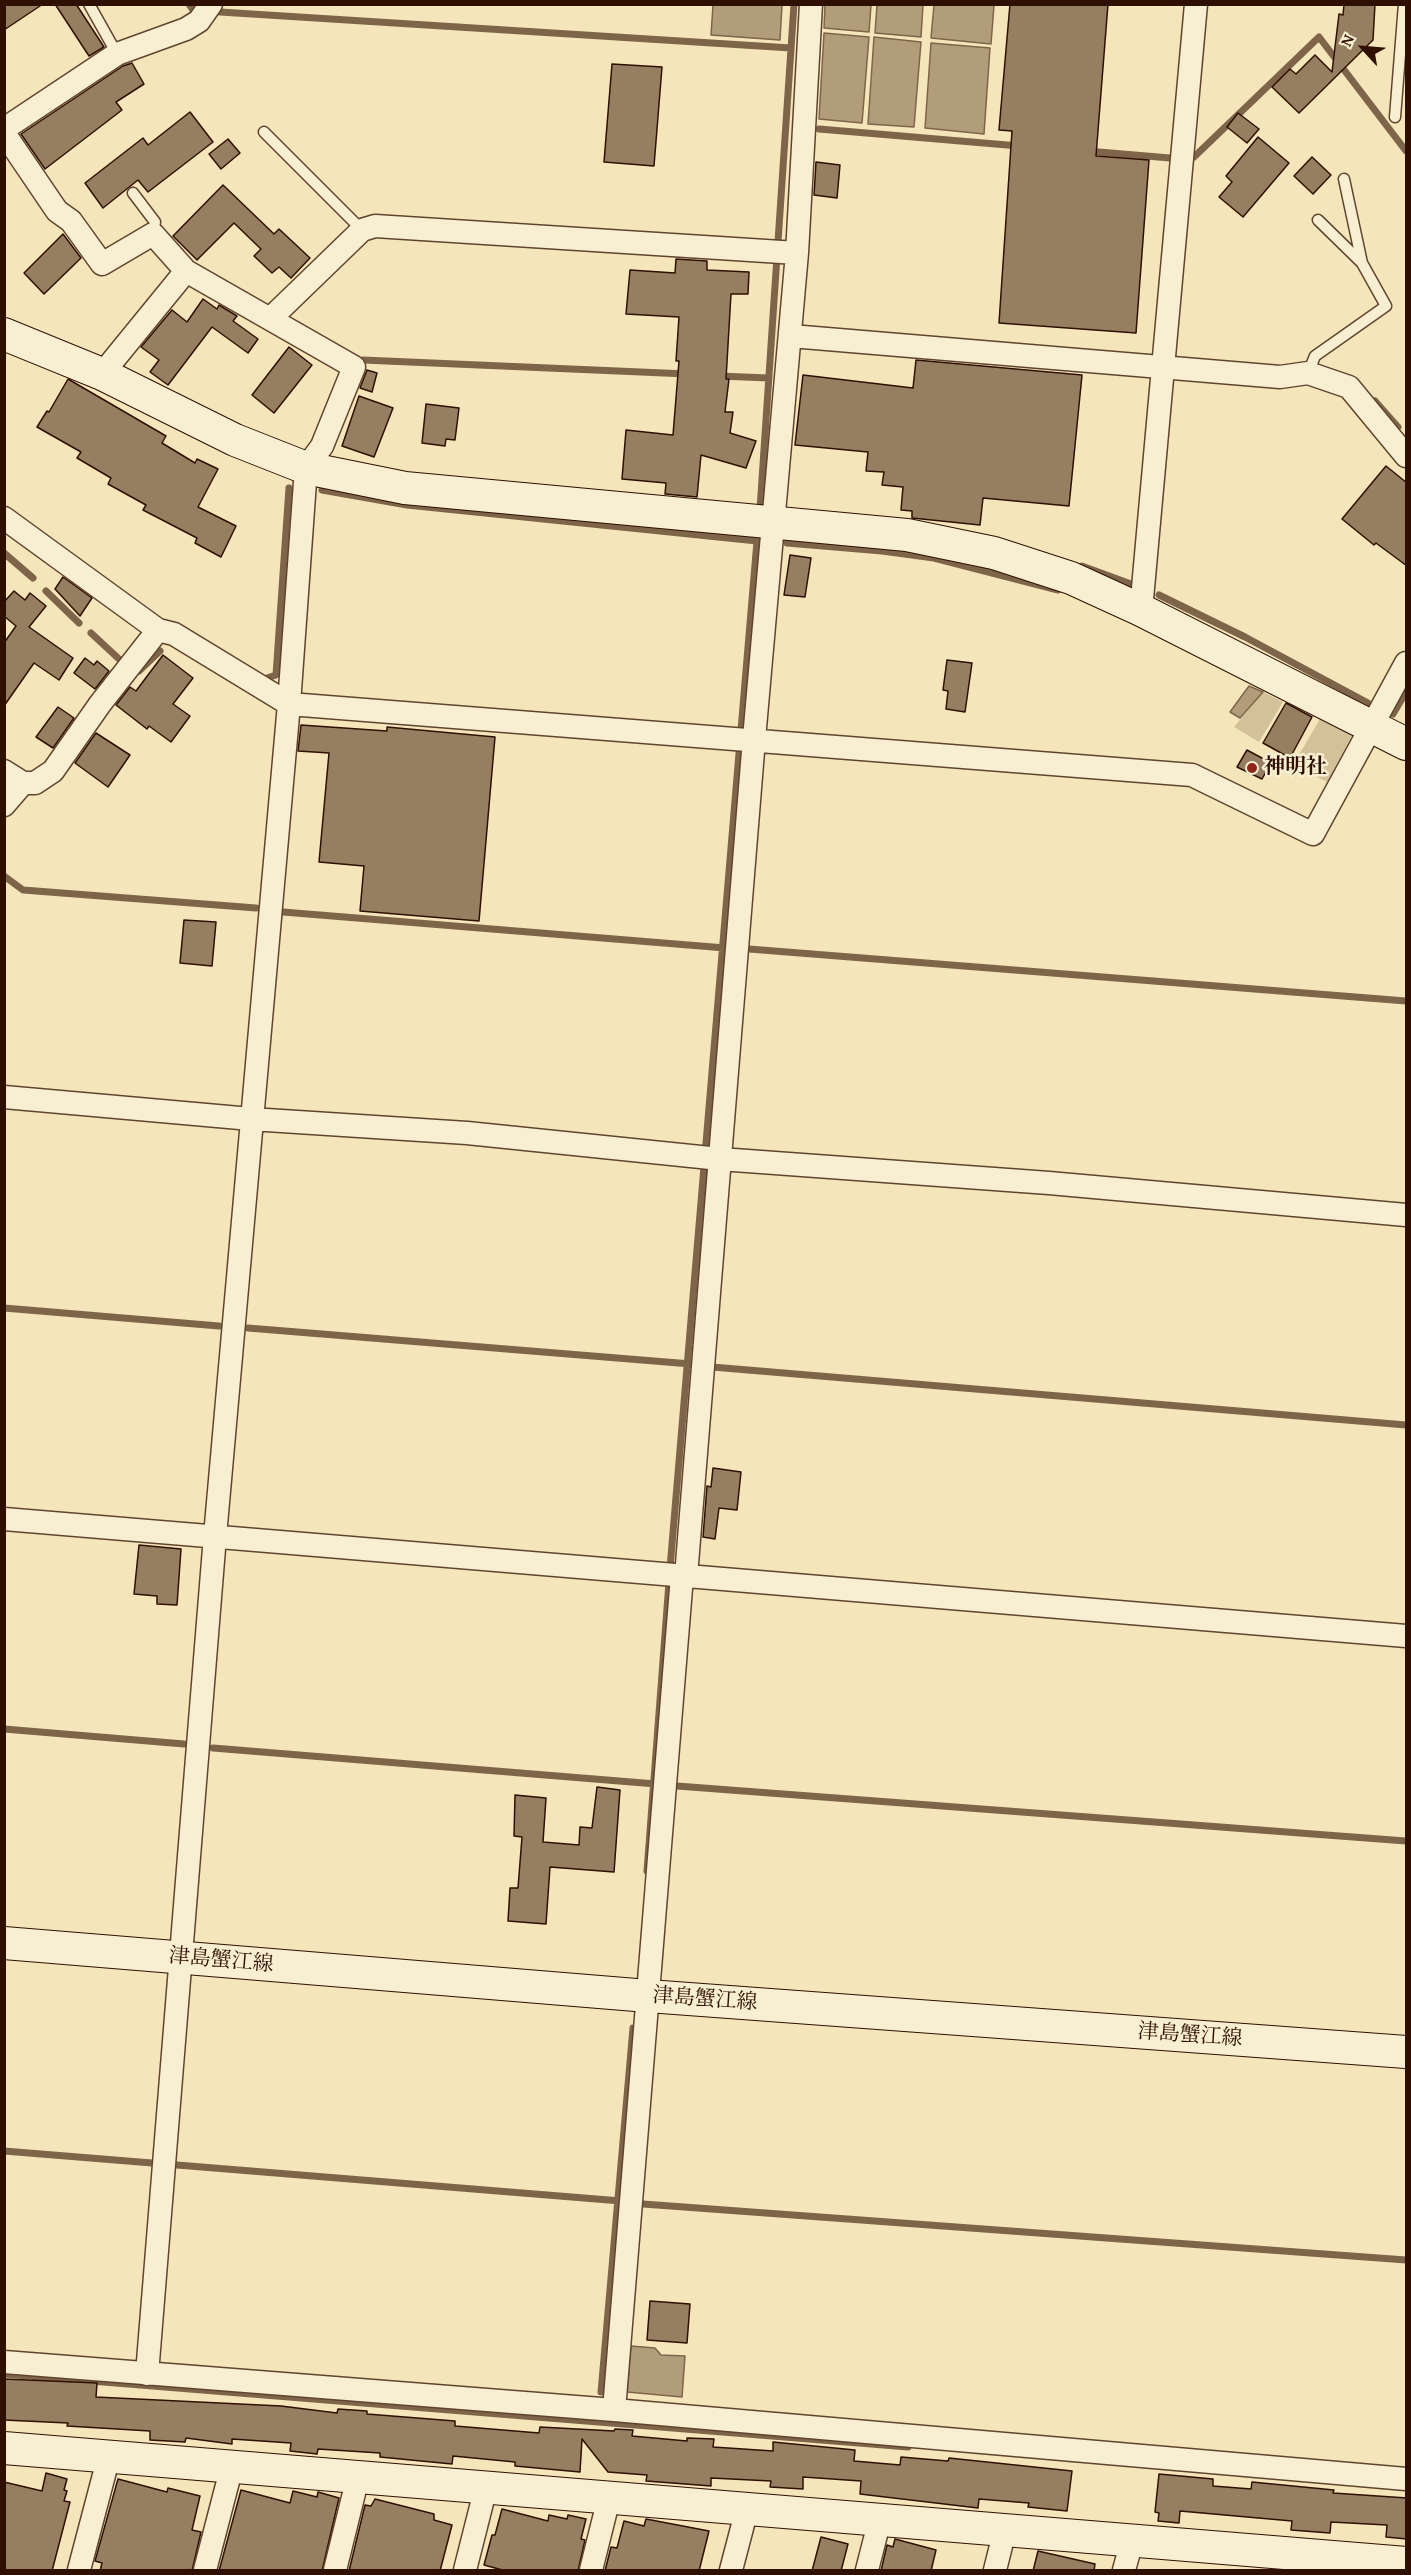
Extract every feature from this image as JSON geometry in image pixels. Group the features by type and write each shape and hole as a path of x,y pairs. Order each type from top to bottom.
{"street":[{"path":"147,2374 215,1536 289,704 306,468 322,446 354,367 186,271 153,234 102,264 71,221 57,212 4,131 117,54 186,29 199,21 212,4"},
{"path":"614,2410 648,1996 677,1575 720,1159 744,739 775,524 790,336 785,252 811,4"},
{"path":"1141,610 1196,4"},
{"path":"271,318 362,230 375,226 785,252"},
{"path":"102,374 186,271"},
{"path":"4,334 102,374 235,440 306,468 405,488 907,535 994,553 1071,578 1141,610 1407,744"},
{"path":"790,336 1280,377 1308,373 1349,387 1407,456"},
{"path":"4,518 158,630 174,634 289,704 1192,775 1312,834 1371,724 1407,663"},
{"path":"4,805 14,777 35,783 53,771 100,704 158,630"},
{"path":"4,1097 251,1119 467,1133 697,1157 1049,1183 1407,1215"},
{"path":"4,1519 1407,1636"},
{"name":"津島蟹江線","path":"4,1943 648,1996 1407,2052"},
{"path":"4,2362 614,2410 1407,2479"},
{"path":"4,2448 1005,2530 1128,2556 1392,2565"},
{"path":"79,2571 109,2456"},
{"path":"205,2571 232,2466"},
{"path":"334,2571 358,2476"},
{"path":"465,2571 486,2487"},
{"path":"591,2571 609,2499"},
{"path":"731,2571 747,2510"},
{"path":"867,2571 880,2519"},
{"path":"995,2571 1005,2530"}],"lane":[{"path":"88,4 117,54"},
{"path":"1395,117 1404,4"},
{"path":"264,132 362,230"},
{"path":"1344,179 1362,264"},
{"path":"133,192 155,222 153,234"},
{"path":"1308,373 1315,356 1386,306 1362,264 1318,220"}],"shaded area":[{"path":"713,5 782,5 780,40 711,35"},
{"path":"825,5 871,5 869,32 824,28"},
{"path":"877,5 923,5 921,37 875,33"},
{"path":"934,5 994,5 991,44 931,38"},
{"path":"824,33 869,37 862,123 819,119"},
{"path":"874,37 921,42 914,127 868,124"},
{"path":"931,43 990,48 984,134 925,128"},
{"path":"1249,686 1263,692 1240,718 1230,712"},
{"path":"1263,692 1283,702 1259,742 1234,727"},
{"path":"1320,719 1352,735 1327,782 1293,765"},
{"path":"631,2346 655,2348 661,2355 685,2356 682,2397 627,2392"}],"building":[{"path":"4,4 43,4 4,30"},
{"path":"55,4 76,4 104,47 89,56"},
{"path":"1010,4 1108,4 1096,156 1149,160 1136,333 999,323 1012,131 999,130"},
{"path":"1344,4 1375,4 1373,40 1299,113 1272,87 1290,69 1296,74 1315,55 1332,72 1339,14 1343,15"},
{"path":"132,63 144,84 116,102 122,110 45,169 21,134 123,66"},
{"path":"612,64 662,67 654,166 604,162"},
{"path":"190,112 213,142 148,192 138,180 103,208 85,183 143,138 148,145"},
{"path":"1238,113 1259,129 1247,143 1227,127"},
{"path":"1258,137 1289,163 1243,217 1219,197 1232,182 1226,176"},
{"path":"228,139 240,153 221,169 209,154"},
{"path":"1312,157 1331,175 1313,194 1294,176"},
{"path":"816,162 840,165 837,198 814,195"},
{"path":"223,185 274,234 279,229 310,258 291,278 279,267 272,273 254,256 261,249 234,223 197,260 173,236"},
{"path":"63,234 81,258 44,294 24,273"},
{"path":"676,259 707,261 707,270 749,272 748,294 731,294 726,379 729,379 725,412 733,412 730,433 756,441 746,468 701,455 697,497 665,494 666,483 622,479 626,430 673,435 679,361 676,361 679,317 626,314 630,270 675,273"},
{"path":"203,299 217,309 219,305 237,316 233,321 258,339 248,353 212,327 168,385 150,372 159,360 141,347 172,310 187,322"},
{"path":"289,347 312,365 274,413 252,395"},
{"path":"916,360 1082,375 1069,506 983,498 980,525 912,518 912,511 901,510 903,487 882,485 884,472 866,471 868,452 795,445 803,375 913,388"},
{"path":"367,370 377,373 372,392 360,388"},
{"path":"68,379 166,436 162,443 195,463 197,459 218,469 198,507 236,526 221,557 195,543 197,538 143,510 146,505 108,484 111,478 77,458 81,452 37,427 47,411 49,412"},
{"path":"359,396 393,408 374,457 342,446"},
{"path":"426,404 459,408 455,440 446,439 445,446 422,443"},
{"path":"1386,466 1407,483 1407,566 1376,543 1374,545 1342,519"},
{"path":"790,555 811,558 805,597 784,595"},
{"path":"63,577 92,598 80,616 55,589"},
{"path":"14,591 25,600 30,593 46,606 29,627 73,658 59,680 34,663 4,706 4,643 16,626 4,616 4,602"},
{"path":"163,655 193,678 173,704 190,716 171,742 149,726 147,729 116,705 130,687 136,691"},
{"path":"85,658 94,665 97,661 109,671 95,689 74,673"},
{"path":"947,660 972,663 965,712 946,709 948,691 943,690"},
{"path":"1286,703 1312,717 1290,758 1263,743"},
{"path":"58,707 74,718 53,748 36,737"},
{"path":"301,725 387,731 387,727 495,737 479,921 360,911 364,866 319,862 329,753 298,751"},
{"path":"96,733 130,755 108,787 75,763"},
{"path":"1247,750 1271,763 1262,779 1237,767"},
{"path":"184,920 216,922 212,966 180,963"},
{"path":"713,1468 741,1472 737,1510 719,1508 715,1539 703,1537 707,1486 711,1487"},
{"path":"139,1545 181,1549 177,1605 157,1604 157,1596 134,1594"},
{"path":"597,1787 620,1790 614,1872 550,1867 546,1924 508,1921 510,1888 518,1888 522,1837 514,1836 515,1795 546,1798 543,1842 579,1845 580,1827 592,1828"},
{"path":"650,2301 690,2304 687,2343 647,2340"},
{"path":"4,2379 97,2383 96,2397 281,2406 337,2413 338,2409 367,2411 367,2414 455,2421 455,2426 539,2433 540,2427 633,2430 632,2436 687,2441 687,2438 714,2439 713,2447 773,2451 773,2442 855,2450 854,2461 900,2465 901,2457 948,2461 949,2458 1072,2471 1067,2511 1028,2507 1029,2503 979,2499 978,2508 860,2494 861,2481 803,2477 803,2489 770,2487 771,2481 711,2478 711,2486 646,2481 647,2475 608,2472 582,2439 580,2472 515,2466 515,2462 453,2456 452,2464 380,2457 380,2453 318,2449 317,2454 290,2451 291,2443 232,2439 232,2444 186,2438 185,2442 150,2440 150,2431 67,2426 68,2423 4,2420"},
{"path":"46,2473 67,2479 64,2501 70,2502 52,2571 4,2571 4,2482 42,2491"},
{"path":"1159,2474 1213,2479 1213,2486 1251,2489 1252,2482 1334,2490 1333,2493 1407,2498 1407,2539 1386,2537 1387,2525 1331,2522 1330,2533 1291,2530 1292,2521 1180,2511 1179,2523 1158,2521 1159,2513 1155,2512"},
{"path":"118,2479 167,2492 168,2488 200,2496 192,2530 201,2532 192,2571 100,2571 102,2563 95,2561"},
{"path":"241,2490 290,2503 293,2491 317,2497 318,2492 339,2498 322,2571 219,2571"},
{"path":"375,2499 434,2514 434,2520 452,2525 440,2571 349,2571 365,2505 371,2506"},
{"path":"502,2509 548,2521 549,2515 567,2519 568,2515 586,2519 581,2539 585,2540 578,2571 506,2571 484,2565"},
{"path":"646,2519 709,2531 699,2571 605,2571 611,2547 617,2548 624,2521 644,2526"},
{"path":"821,2537 848,2544 841,2571 812,2571"},
{"path":"895,2539 936,2550 931,2571 881,2571 887,2545 893,2547"},
{"path":"1038,2551 1095,2564 1094,2571 1033,2571"}],"waterway":[{"path":"189,4 193,10"},
{"path":"760,509 794,4"},
{"path":"220,12 791,48"},
{"path":"1194,157 1319,37 1406,151"},
{"path":"819,129 1019,146"},
{"path":"1087,151 1170,158"},
{"path":"363,360 687,374"},
{"path":"719,376 769,378"},
{"path":"1375,401 1398,427"},
{"path":"261,677 264,679 276,675 289,488"},
{"path":"322,490 407,505 757,541 671,1556 647,1871"},
{"path":"787,543 934,558 1058,590"},
{"path":"4,553 33,578"},
{"path":"1082,566 1131,584"},
{"path":"46,591 79,623"},
{"path":"1159,595 1245,637 1368,703"},
{"path":"91,633 119,659"},
{"path":"139,671 160,651"},
{"path":"1393,714 1406,692"},
{"path":"4,876 23,890 256,908"},
{"path":"283,912 725,948"},
{"path":"749,949 1406,1001"},
{"path":"4,1308 219,1326"},
{"path":"248,1328 691,1364"},
{"path":"712,1367 1406,1425"},
{"path":"4,1729 184,1744"},
{"path":"213,1748 656,1784"},
{"path":"677,1786 1406,1841"},
{"path":"601,2392 633,2028"},
{"path":"4,2151 152,2163"},
{"path":"177,2165 621,2201"},
{"path":"643,2204 1406,2260"},
{"path":"4,2374 908,2447"}],"place":[{"name":"神明社","path":"1252,768"}]}
